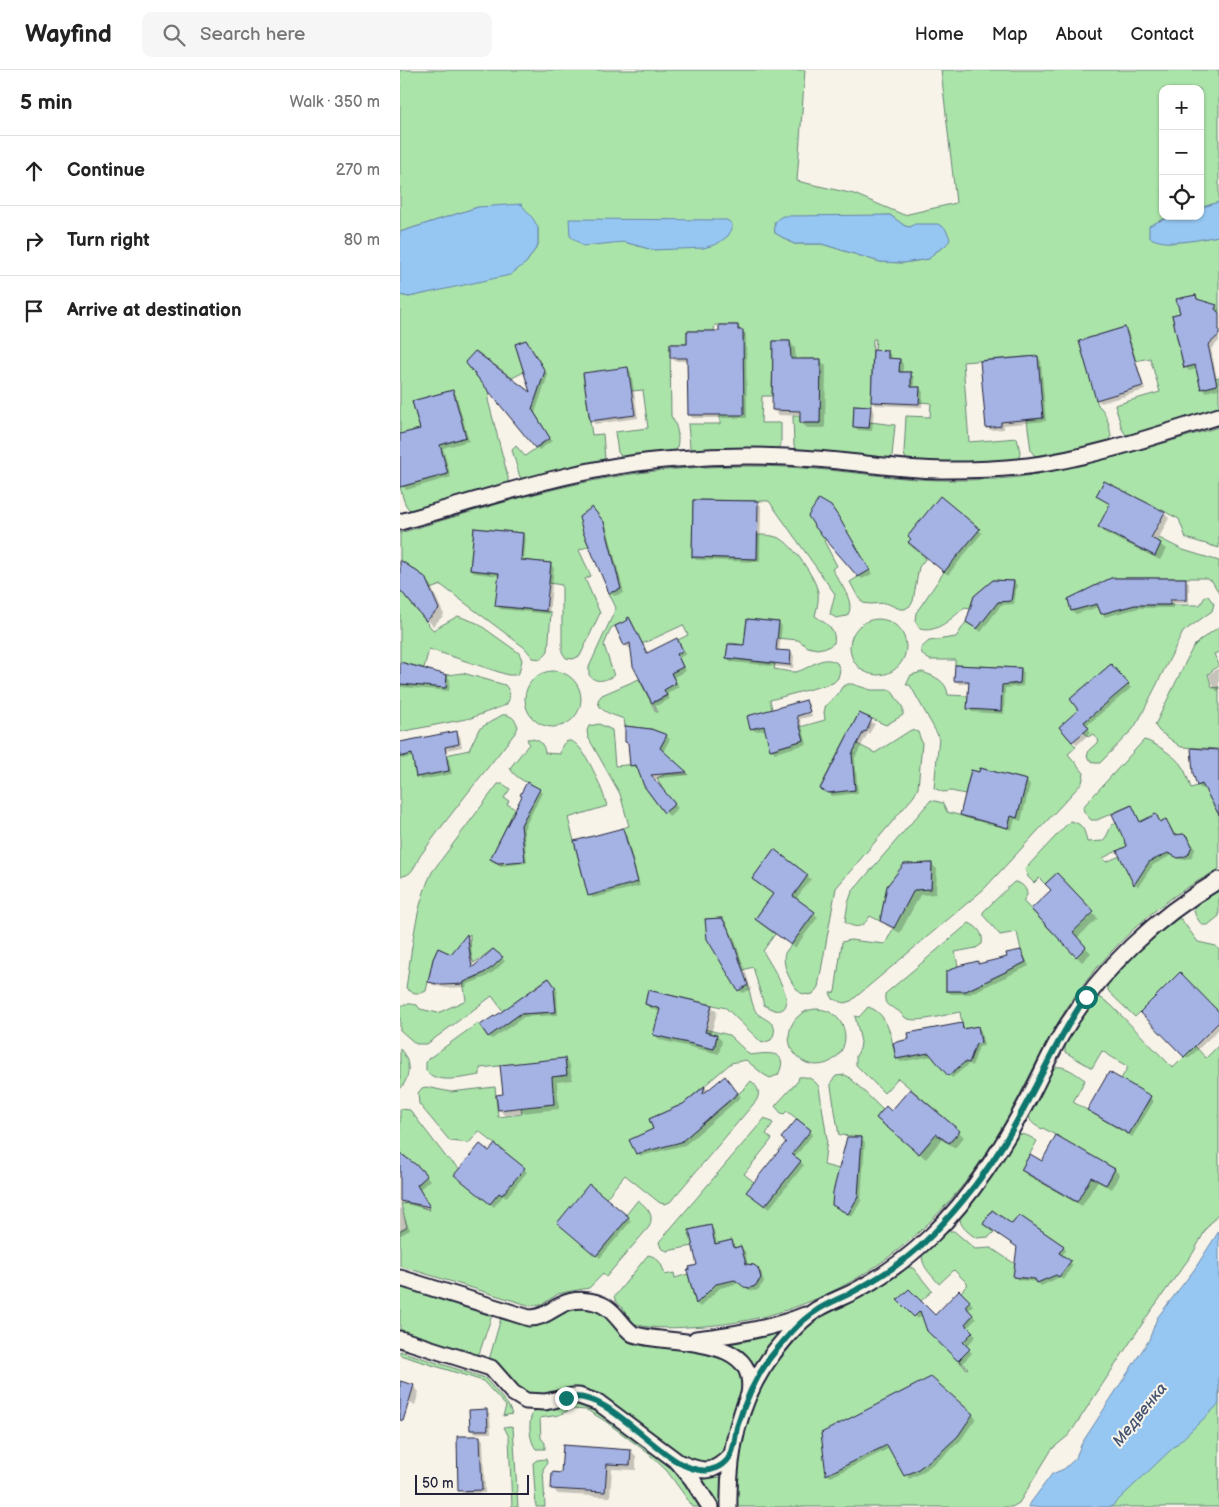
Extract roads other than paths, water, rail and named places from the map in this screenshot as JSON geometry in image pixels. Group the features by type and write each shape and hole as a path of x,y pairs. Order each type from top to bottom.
{"street":[{"path":"400,522 555,479 641,462 718,457 770,457 816,459 912,470 1029,466 1106,449 1219,416"},
{"path":"677,1341 724,1335 788,1322 859,1289 894,1267 931,1236 965,1198 995,1158 1030,1096 1062,1033 1086,997 1118,960 1158,921 1179,904 1219,880"},
{"path":"400,1278 529,1318 544,1316 569,1302 586,1300 597,1303 614,1314 627,1330 633,1334 717,1347 736,1356 741,1360 748,1373 750,1381 748,1398"},
{"path":"729,1507 731,1455 738,1425 755,1382 770,1359 796,1329 816,1310"},
{"path":"400,1339 491,1368 513,1394 526,1401 545,1402 572,1396 592,1399 611,1410 678,1462 694,1469 708,1470 721,1467 731,1455"},
{"path":"678,1462 710,1507"}],"water":[{"path":"1219,202 1219,236 1193,241 1174,242 1164,242 1149,237 1149,226 1161,220 1204,220 1204,207"},
{"path":"521,204 538,228 538,245 526,263 510,275 409,297 400,295 400,232 478,207"},
{"path":"890,215 905,226 910,227 915,224 938,224 945,228 950,240 929,259 903,263 880,262 822,244 794,244 775,233 775,223 783,216"},
{"path":"569,219 727,220 732,224 732,229 728,236 717,244 704,248 653,250 624,242 583,246 570,236"},
{"name":"Медвенка","path":"1219,1231 1219,1404 1111,1507 1029,1507 1052,1474 1064,1469 1075,1459 1082,1443 1149,1340 1157,1318 1194,1270"}]}
